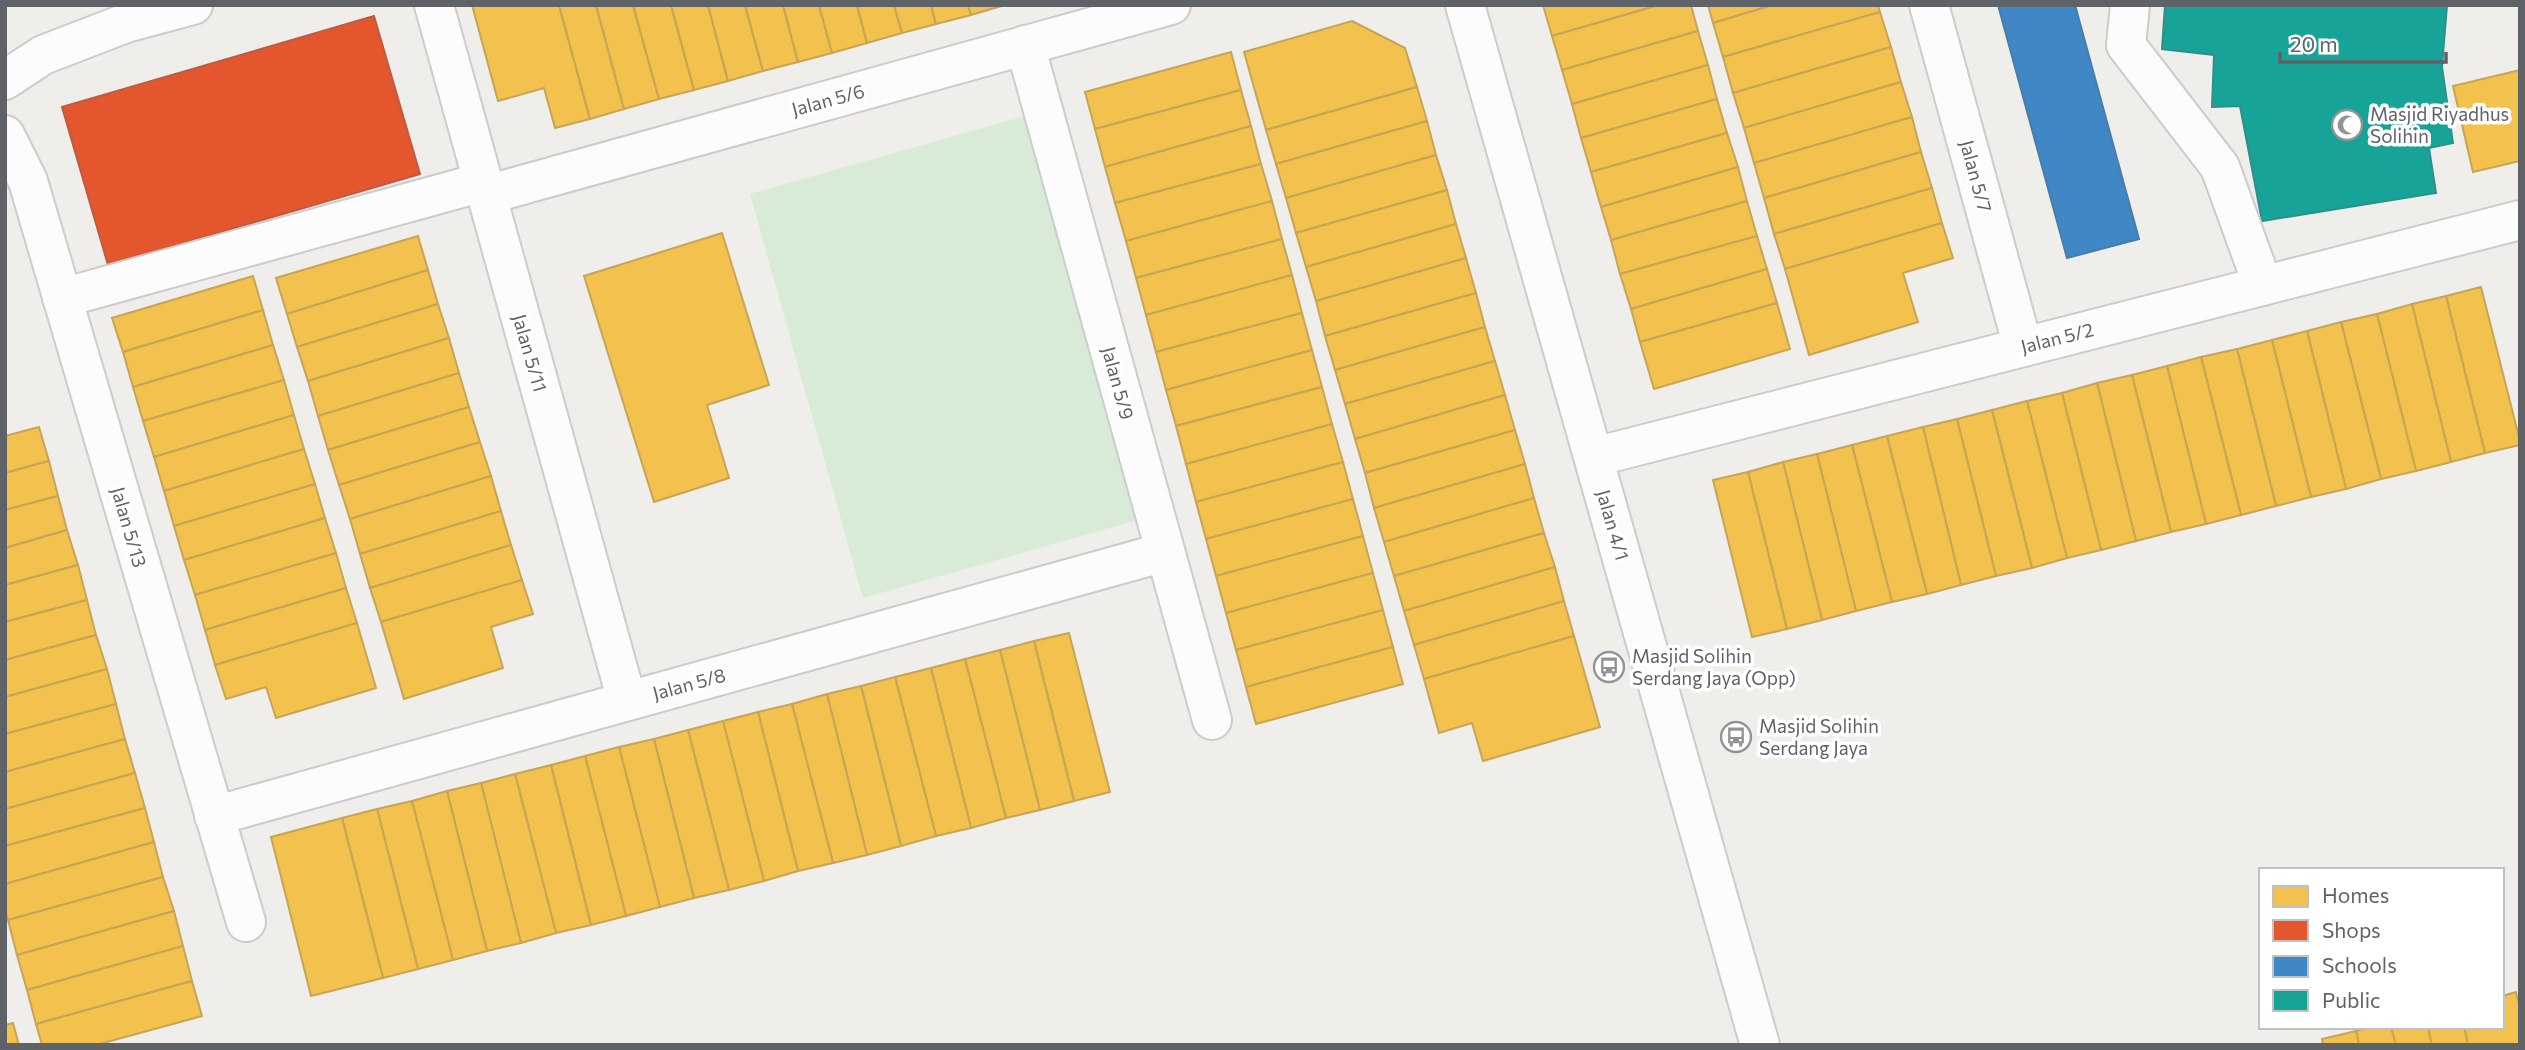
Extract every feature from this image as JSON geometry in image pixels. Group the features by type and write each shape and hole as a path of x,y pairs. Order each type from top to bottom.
{"street":[{"path":"5,80 43,55 126,23 193,5"},
{"name":"Jalan 5/11","path":"434,5 627,701"},
{"name":"Jalan 5/6","path":"62,298 485,189 1171,5"},
{"name":"Jalan 4/1","path":"1465,5 1760,1045"},
{"name":"Jalan 5/7","path":"1929,5 2024,347"},
{"path":"2130,5 2126,45 2220,167 2263,286"},
{"name":"Jalan 5/9","path":"1025,46 1212,720"},
{"name":"Jalan 5/13","path":"5,135 28,181 246,922"},
{"name":"Jalan 5/2","path":"1594,457 2520,220"},
{"name":"Jalan 5/8","path":"214,816 1165,552"}],"green space":[{"path":"1025,116 1137,520 863,598 750,194"}],"building: Homes":[{"path":"472,5 559,5 590,119 555,128 544,88 498,101"},
{"path":"559,5 596,5 624,109 590,119"},
{"path":"596,5 633,5 659,99 624,109"},
{"path":"633,5 671,5 694,90 659,99"},
{"path":"671,5 708,5 728,81 694,90"},
{"path":"708,5 745,5 763,71 728,81"},
{"path":"745,5 783,5 798,62 763,71"},
{"path":"783,5 819,5 832,53 798,62"},
{"path":"819,5 857,5 867,43 832,53"},
{"path":"857,5 894,5 902,33 867,43"},
{"path":"894,5 931,5 936,24 902,33"},
{"path":"931,5 968,5 971,15 936,24"},
{"path":"968,5 1005,5 971,15"},
{"path":"1543,5 1659,5 1552,36"},
{"path":"1659,5 1691,5 1698,31 1562,70 1552,36"},
{"path":"1708,5 1773,5 1713,23"},
{"path":"1773,5 1878,5 1880,12 1723,57 1713,23"},
{"path":"1880,12 1891,47 1733,93 1723,57"},
{"path":"1352,21 1405,48 1417,87 1266,130 1244,52"},
{"path":"1698,31 1708,65 1572,104 1562,70"},
{"path":"1891,47 1901,82 1744,128 1733,93"},
{"path":"1231,52 1241,90 1095,129 1085,92"},
{"path":"1708,65 1717,99 1581,138 1572,104"},
{"path":"2520,70 2520,161 2473,172 2453,86"},
{"path":"1901,82 1912,117 1754,163 1744,128"},
{"path":"1417,87 1427,121 1276,164 1266,130"},
{"path":"1241,90 1251,126 1105,167 1095,129"},
{"path":"1717,99 1727,133 1591,172 1581,138"},
{"path":"1912,117 1921,152 1764,198 1754,163"},
{"path":"1427,121 1436,155 1286,198 1276,164"},
{"path":"1251,126 1261,164 1115,203 1105,167"},
{"path":"1727,133 1738,167 1601,207 1591,172"},
{"path":"1921,152 1932,188 1774,234 1764,198"},
{"path":"1436,155 1447,190 1296,233 1286,198"},
{"path":"1261,164 1272,201 1126,241 1115,203"},
{"path":"1738,167 1747,201 1611,240 1601,207"},
{"path":"1932,188 1942,223 1785,269 1774,234"},
{"path":"1447,190 1456,224 1306,267 1296,233"},
{"path":"1272,201 1282,239 1136,278 1126,241"},
{"path":"1747,201 1757,236 1620,274 1611,240"},
{"path":"1942,223 1953,258 1903,273 1918,322 1809,355 1785,269"},
{"path":"1456,224 1466,258 1316,301 1306,267"},
{"path":"722,233 769,385 707,405 729,478 654,502 584,276"},
{"path":"418,236 428,270 287,314 276,278"},
{"path":"1757,236 1767,269 1631,309 1620,274"},
{"path":"1282,239 1292,275 1146,315 1136,278"},
{"path":"1466,258 1476,293 1325,336 1316,301"},
{"path":"1767,269 1777,303 1640,342 1631,309"},
{"path":"428,270 438,304 297,347 287,314"},
{"path":"1292,275 1302,313 1156,352 1146,315"},
{"path":"253,276 263,310 123,352 112,318"},
{"path":"2481,287 2520,441 2520,445 2485,453 2446,296"},
{"path":"1476,293 1485,327 1335,370 1325,336"},
{"path":"2446,296 2485,453 2451,462 2412,304"},
{"path":"1777,303 1790,349 1654,389 1640,342"},
{"path":"438,304 449,338 308,381 297,347"},
{"path":"2412,304 2451,462 2416,471 2377,314"},
{"path":"263,310 273,345 133,387 123,352"},
{"path":"1302,313 1312,350 1166,390 1156,352"},
{"path":"2377,314 2416,471 2381,479 2341,322"},
{"path":"2341,322 2381,479 2346,489 2307,331"},
{"path":"1485,327 1495,361 1345,404 1335,370"},
{"path":"2307,331 2346,489 2311,497 2272,340"},
{"path":"449,338 459,373 318,416 308,381"},
{"path":"2272,340 2311,497 2276,506 2237,349"},
{"path":"273,345 284,380 143,421 133,387"},
{"path":"2237,349 2276,506 2241,515 2201,357"},
{"path":"1312,350 1322,387 1176,426 1166,390"},
{"path":"2201,357 2241,515 2206,524 2167,366"},
{"path":"1495,361 1505,395 1355,439 1345,404"},
{"path":"2167,366 2206,524 2171,532 2132,375"},
{"path":"459,373 469,407 328,450 318,416"},
{"path":"2132,375 2171,532 2136,541 2097,383"},
{"path":"284,380 294,415 154,457 143,421"},
{"path":"2097,383 2136,541 2101,550 2062,393"},
{"path":"1322,387 1332,424 1186,464 1176,426"},
{"path":"2062,393 2101,550 2067,558 2027,401"},
{"path":"1505,395 1515,430 1365,473 1355,439"},
{"path":"2027,401 2067,558 2032,568 1992,410"},
{"path":"469,407 480,442 339,485 328,450"},
{"path":"1992,410 2032,568 1996,576 1957,419"},
{"path":"294,415 304,449 164,491 154,457"},
{"path":"1957,419 1996,576 1961,585 1923,427"},
{"path":"1332,424 1343,462 1196,502 1186,464"},
{"path":"39,427 49,461 5,473 5,436"},
{"path":"1923,427 1961,585 1927,594 1887,436"},
{"path":"1515,430 1525,464 1374,508 1365,473"},
{"path":"1887,436 1927,594 1892,602 1852,445"},
{"path":"480,442 491,476 350,519 339,485"},
{"path":"1852,445 1892,602 1856,611 1817,454"},
{"path":"304,449 315,484 174,526 164,491"},
{"path":"1817,454 1856,611 1822,620 1783,462"},
{"path":"49,461 58,496 5,510 5,473"},
{"path":"1343,462 1353,499 1206,539 1196,502"},
{"path":"1783,462 1822,620 1787,629 1748,472"},
{"path":"1525,464 1534,498 1384,542 1374,508"},
{"path":"1748,472 1787,629 1752,637 1713,480"},
{"path":"491,476 501,511 360,554 350,519"},
{"path":"315,484 325,518 184,560 174,526"},
{"path":"58,496 67,530 5,548 5,510"},
{"path":"1534,498 1544,533 1394,576 1384,542"},
{"path":"1353,499 1363,536 1216,576 1206,539"},
{"path":"501,511 511,545 370,588 360,554"},
{"path":"325,518 336,553 195,595 184,560"},
{"path":"67,530 78,565 5,585 5,548"},
{"path":"1544,533 1555,567 1404,611 1394,576"},
{"path":"1363,536 1373,573 1226,613 1216,576"},
{"path":"511,545 522,580 381,622 370,588"},
{"path":"336,553 346,588 205,630 195,595"},
{"path":"78,565 87,600 5,622 5,585"},
{"path":"1555,567 1564,601 1414,645 1404,611"},
{"path":"1373,573 1383,610 1236,650 1226,613"},
{"path":"522,580 533,614 491,627 503,668 404,699 381,622"},
{"path":"346,588 357,623 215,665 205,630"},
{"path":"87,600 96,635 5,660 5,622"},
{"path":"1564,601 1574,636 1424,679 1414,645"},
{"path":"1383,610 1393,647 1246,687 1236,650"},
{"path":"357,623 376,688 276,718 266,687 226,699 215,665"},
{"path":"1069,633 1110,792 1074,801 1034,641"},
{"path":"96,635 107,669 5,697 5,660"},
{"path":"1574,636 1600,727 1483,761 1472,723 1439,733 1424,679"},
{"path":"1034,641 1074,801 1040,810 1000,650"},
{"path":"1393,647 1403,684 1256,724 1246,687"},
{"path":"1000,650 1040,810 1006,818 965,659"},
{"path":"965,659 1006,818 971,828 931,668"},
{"path":"931,668 971,828 936,836 895,677"},
{"path":"107,669 116,704 5,734 5,697"},
{"path":"895,677 936,836 901,846 861,686"},
{"path":"861,686 901,846 867,855 827,694"},
{"path":"827,694 867,855 833,863 792,704"},
{"path":"116,704 125,739 5,772 5,734"},
{"path":"792,704 833,863 798,871 758,712"},
{"path":"758,712 798,871 764,881 723,721"},
{"path":"723,721 764,881 729,890 688,730"},
{"path":"688,730 729,890 694,898 654,739"},
{"path":"125,739 135,773 5,809 5,772"},
{"path":"654,739 694,898 660,907 619,747"},
{"path":"619,747 660,907 626,916 585,756"},
{"path":"585,756 626,916 591,925 551,765"},
{"path":"551,765 591,925 556,933 515,774"},
{"path":"135,773 145,808 5,846 5,809"},
{"path":"515,774 556,933 521,943 481,783"},
{"path":"481,783 521,943 487,951 447,791"},
{"path":"447,791 487,951 453,960 412,801"},
{"path":"412,801 453,960 418,969 377,809"},
{"path":"145,808 154,842 5,884 5,846"},
{"path":"377,809 418,969 383,978 342,818"},
{"path":"342,818 383,978 311,996 271,837"},
{"path":"154,842 163,877 8,920 5,911 5,884"},
{"path":"163,877 174,911 17,955 8,920"},
{"path":"174,911 183,946 27,990 17,955"},
{"path":"183,946 192,981 36,1024 27,990"},
{"path":"192,981 202,1016 96,1045 42,1045 36,1024"},
{"path":"2516,992 2520,1008 2520,1045 2468,1045 2464,1029 2504,1029 2504,995"},
{"path":"13,1023 19,1045 5,1045 5,1025"},
{"path":"2392,1029 2396,1045 2359,1045 2356,1031"},
{"path":"2392,1029 2428,1029 2432,1045 2396,1045"},
{"path":"2428,1029 2464,1029 2468,1045 2432,1045"},
{"path":"2356,1031 2359,1045 2323,1045 2322,1039"}],"building: Shops":[{"path":"374,16 420,174 108,265 62,107"}],"building: Schools":[{"path":"1998,5 2075,5 2139,239 2067,258"}],"building: Public":[{"name":"Masjid Riyadhus Solihin","path":"2165,5 2447,5 2442,67 2453,143 2429,148 2436,193 2262,221 2240,106 2212,107 2214,55 2162,49"}],"place":[{"name":"Masjid Riyadhus Solihin","path":"2347,125"},
{"name":"Masjid Solihin Serdang Jaya (Opp)","path":"1609,667"},
{"name":"Masjid Solihin Serdang Jaya","path":"1736,737"}]}
